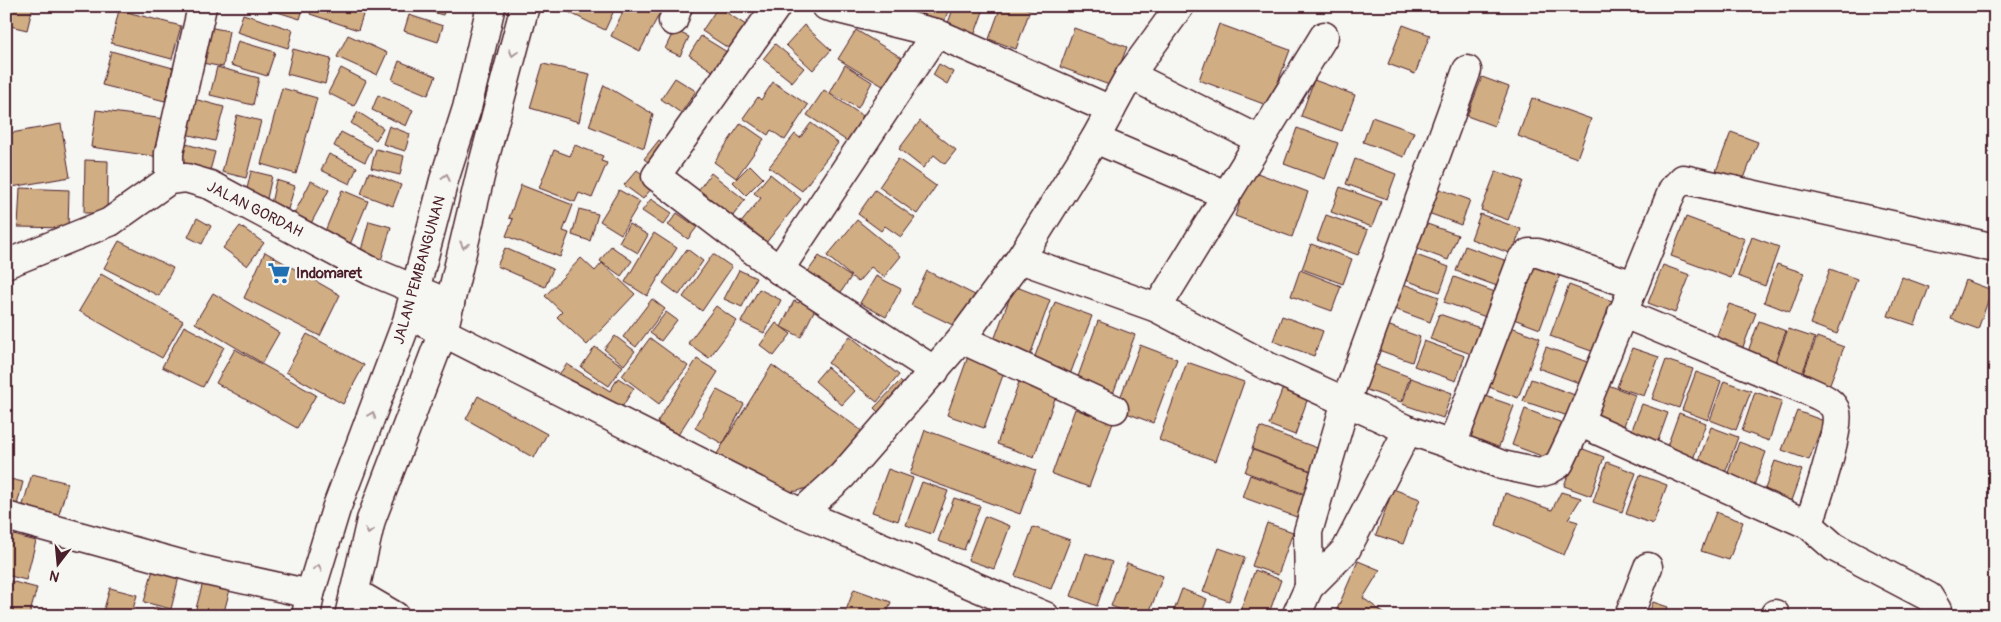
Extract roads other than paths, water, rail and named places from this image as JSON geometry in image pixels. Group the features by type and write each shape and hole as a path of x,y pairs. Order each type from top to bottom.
{"street":[{"name":"JALAN PEMBANGUNAN","path":"308,605 343,491 412,302 444,180 467,108 491,6"},
{"path":"395,616 352,604 371,520 443,332 525,6"},
{"path":"776,6 656,176 779,270 934,371"},
{"path":"826,6 936,33 1111,110"},
{"path":"801,513 842,476 961,339 1020,260 1095,139 1130,75 1180,6"},
{"path":"6,264 110,222 169,180 169,153 202,7"},
{"path":"779,270 936,33"},
{"path":"1156,308 1324,36"},
{"path":"1310,587 1308,532 1346,401 1467,70"},
{"path":"1130,75 1260,140"},
{"path":"1095,139 1226,195"},
{"name":"JALAN GORDAH","path":"169,180 186,178 210,185 371,272 412,302 450,304"},
{"path":"1020,260 1156,308 1268,366 1408,430 1502,465 1539,473 1559,464 1579,422 1673,189 1682,179 1995,248"},
{"path":"1452,445 1522,258 1529,252 1538,253 1634,285"},
{"path":"412,302 443,332 801,513 1045,616"},
{"path":"1622,314 1806,390 1831,403 1837,413 1836,432 1809,526"},
{"path":"961,339 1114,409"},
{"path":"1579,422 1809,526 1834,547 1929,597 1938,610 1937,616"},
{"path":"1296,616 1310,587 1346,550 1408,430"},
{"path":"343,491 379,501"},
{"path":"6,516 202,570 308,605"},
{"path":"1629,616 1648,567"}],"place":[{"name":"Indomaret","path":"279,273"}]}
